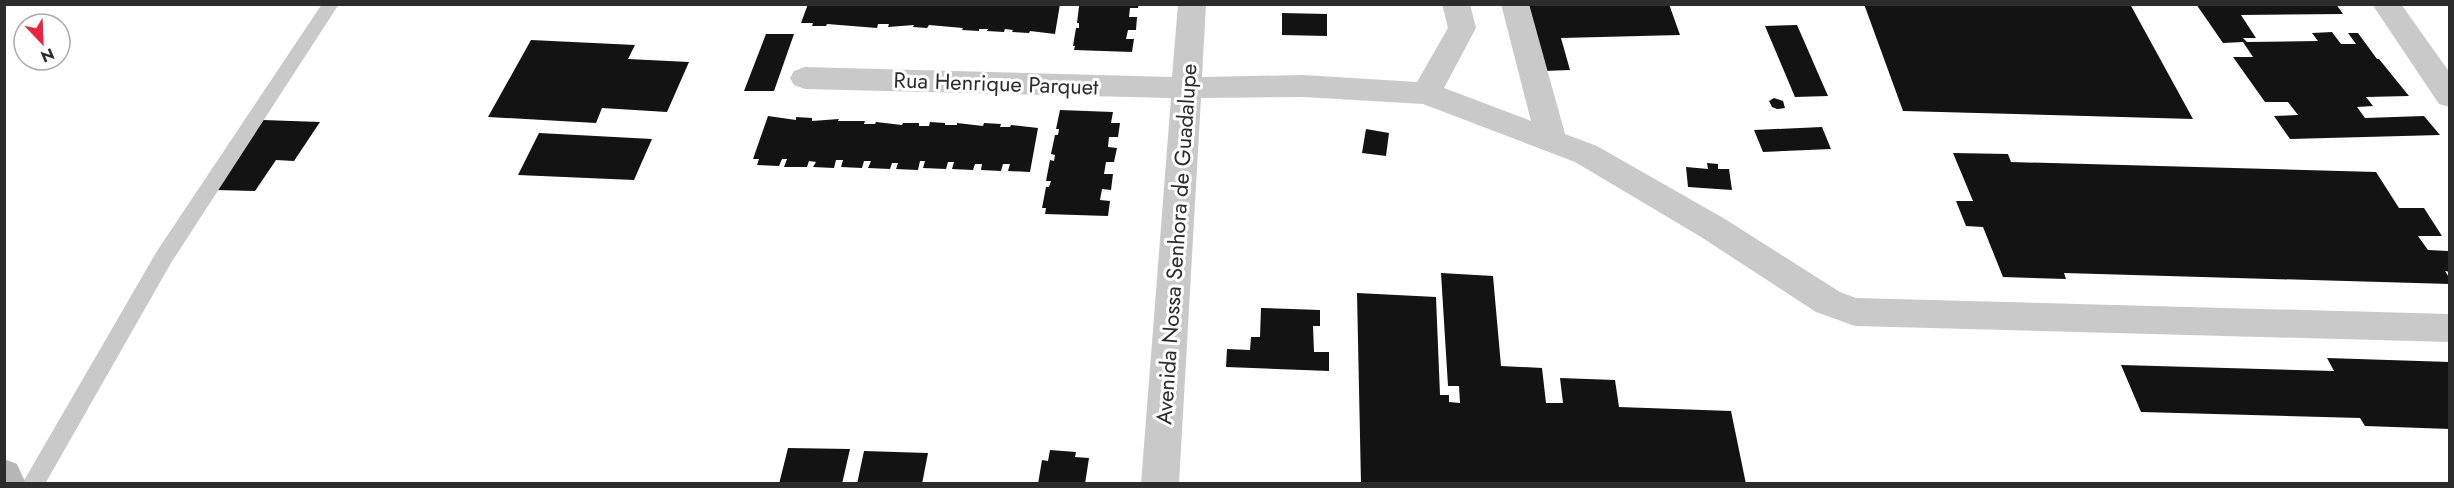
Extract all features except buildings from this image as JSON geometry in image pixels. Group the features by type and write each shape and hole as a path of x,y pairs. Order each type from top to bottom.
{"main road":[{"path":"4,476 7,483"}],"street":[{"name":"Avenida Nossa Senhora de Guadalupe","path":"1160,483 1192,4"},
{"path":"1426,93 1462,28 1456,4"},
{"path":"1515,4 1552,142"},
{"path":"2386,4 2450,96"},
{"name":"Rua Henrique Parquet","path":"805,78 1187,88 1304,86 1426,93 1586,154 1713,228 1828,302 1856,312 2450,328"}],"lane":[{"path":"33,483 164,257 331,4"}]}
